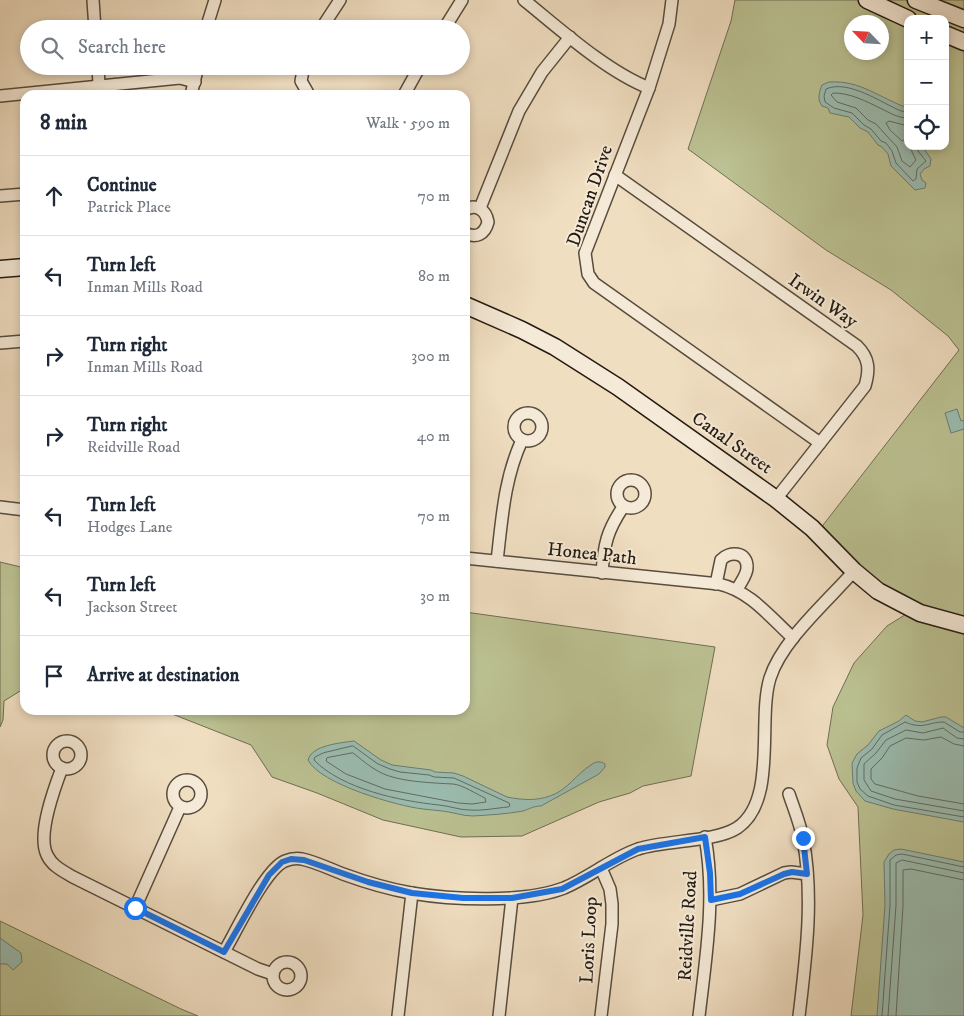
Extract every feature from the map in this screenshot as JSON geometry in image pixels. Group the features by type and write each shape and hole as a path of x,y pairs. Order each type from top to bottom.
{"street":[{"path":"93,0 94,20"},
{"path":"209,20 215,0"},
{"path":"327,20 340,0"},
{"path":"450,20 462,0"},
{"path":"524,0 570,37 634,82 649,88"},
{"name":"Duncan Drive","path":"672,0 669,24 649,88 585,253 588,274 594,283 820,443"},
{"path":"867,0 904,17"},
{"path":"916,0 964,19"},
{"path":"949,36 964,42"},
{"path":"480,208 519,110 542,72 570,37"},
{"path":"99,75 100,85"},
{"path":"193,90 196,75"},
{"path":"302,75 301,81 306,90"},
{"path":"407,90 415,75"},
{"path":"55,90 180,78 195,82"},
{"path":"0,96 20,94"},
{"name":"Irwin Way","path":"615,175 857,346 864,354 868,363 868,375 865,386 776,499"},
{"path":"0,196 20,194"},
{"path":"470,208 480,208 487,216 487,228 479,235 470,235"},
{"path":"0,269 20,267"},
{"name":"Canal Street","path":"470,307 522,330 585,365 776,499 812,528 854,571 878,591 920,613 964,625"},
{"path":"0,343 20,341"},
{"path":"497,561 506,486 511,467 522,440"},
{"path":"602,573 605,540 623,507"},
{"path":"0,508 20,510"},
{"path":"716,584 721,560 730,553 736,553 741,555 747,564 747,570 737,590"},
{"name":"Honea Path","path":"470,558 716,584 737,590 753,600 794,638"},
{"path":"224,952 269,875 282,862 291,859 304,860 368,882 412,893 463,898 512,898 562,889 638,849 726,833 737,828 754,810 759,797 762,783 766,703 770,676 794,638 854,571"},
{"path":"62,768 56,784 44,834 46,855 52,864 60,870 135,908 258,969 273,974"},
{"path":"789,794 803,838 807,874 808,926 799,1016"},
{"path":"135,908 180,807"},
{"name":"Reidville Road","path":"699,1016 708,945 711,900 710,873 705,837"},
{"name":"Loris Loop","path":"601,868 607,879 612,904 612,924 601,1016"},
{"path":"711,900 740,894 784,874 792,872 807,874"},
{"path":"398,1016 412,893"},
{"path":"499,1016 512,898"}],"green space":[{"path":"735,0 964,0 964,620 943,616 881,587 820,529 959,350 948,336 891,290 826,250 688,149 731,21"},
{"path":"0,562 20,567 20,691 4,701 3,720 0,727"},
{"path":"470,613 715,647 691,776 643,786 630,793 599,802 522,836 461,837 383,820 272,777 251,745 175,715 470,715"},
{"path":"908,613 964,632 964,1016 851,1016 863,915 858,807 839,779 827,745 833,707 854,663 887,626"},
{"path":"0,921 181,1009 198,1016 0,1016"}],"water":[{"path":"829,82 851,84 870,90 904,106 904,150 925,150 931,159 930,166 920,174 922,180 926,183 925,188 915,190 891,166 888,154 868,132 860,128 849,117 830,113 828,108 822,106 819,98 822,85"},
{"path":"957,409 961,421 964,420 964,429 951,433 945,413"},
{"path":"906,715 915,721 922,722 946,717 964,728 964,822 893,809 865,801 856,791 853,783 852,763 857,754 868,745 879,731 899,721"},
{"path":"354,741 381,760 392,765 454,773 507,797 518,799 545,798 562,790 595,763 603,763 605,767 599,774 541,806 511,813 469,816 411,807 378,799 327,777 315,769 308,760 315,751 321,748"},
{"path":"901,849 964,862 964,1016 877,1016 885,905 884,862 894,850"},
{"path":"0,938 21,953 22,962 13,970 7,964 0,964"}],"route":[{"path":"135,908 224,952 274,868 282,862 291,859 298,858 368,882 412,893 463,898 512,898 562,889 638,849 705,837 708,852 711,900 740,894 784,874 792,872 807,874 803,838"}]}
